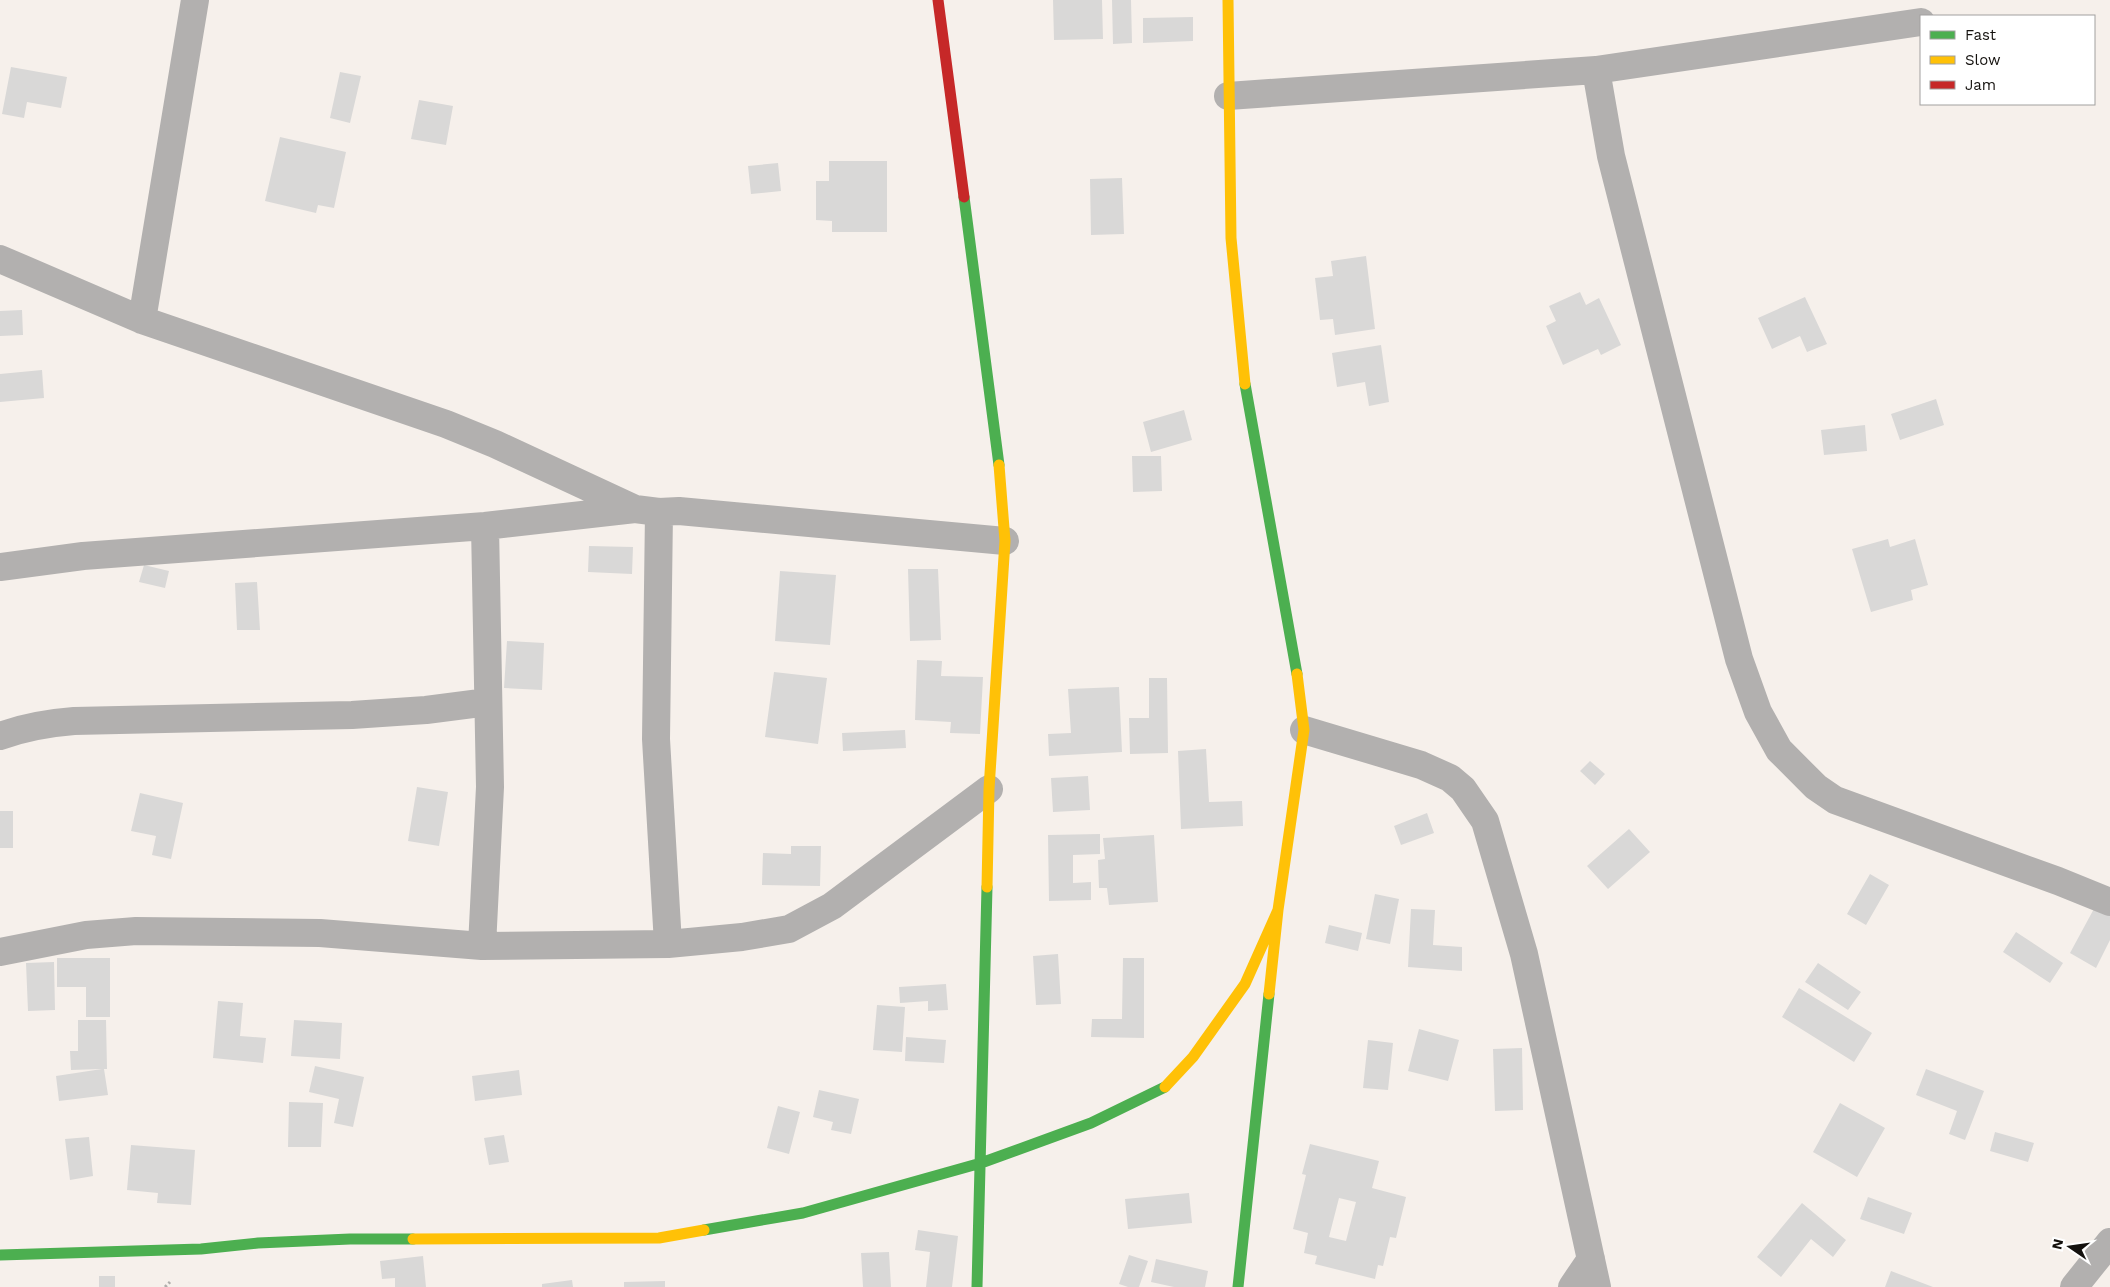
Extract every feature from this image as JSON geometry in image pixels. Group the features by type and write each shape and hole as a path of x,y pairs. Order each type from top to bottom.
{"street":[{"path":"142,320 195,0"},
{"path":"938,0 996,434 1005,541 989,789 977,1287"},
{"path":"1228,0 1231,238 1242,369 1294,654 1304,730 1278,910 1238,1287"},
{"path":"1228,96 1596,70 1920,22"},
{"path":"1596,70 1611,156 1739,658 1758,712 1778,750 1816,787 1835,800 2058,881 2110,902"},
{"path":"0,259 142,320 446,424 647,511"},
{"path":"647,511 656,739 668,944"},
{"path":"0,567 83,556 485,526 647,511 678,512 1005,541"},
{"path":"482,946 490,787 485,526"},
{"path":"0,736 30,726 74,721 352,716 426,710 488,702"},
{"path":"1304,730 1422,765 1450,778 1463,789 1485,821 1524,954 1597,1287"},
{"path":"0,952 86,935 136,931 320,933 482,946 668,944 742,937 789,929 832,906 989,789"},
{"path":"0,1255 202,1249 258,1243 350,1240 659,1238 803,1213 981,1163 1091,1123 1163,1089 1193,1057 1245,984 1278,910"},
{"path":"2074,1287 2110,1242"},
{"path":"1572,1287 1591,1259"}],"building":[{"path":"1053,0 1102,0 1103,39 1054,40"},
{"path":"1112,0 1131,0 1132,43 1113,44"},
{"path":"1193,17 1193,41 1143,43 1143,18"},
{"path":"11,67 67,77 61,108 27,102 24,118 2,114"},
{"path":"340,72 361,76 350,123 330,118"},
{"path":"419,100 453,106 446,145 411,139"},
{"path":"280,137 346,152 334,208 318,205 316,213 265,201"},
{"path":"829,161 887,161 887,232 832,232 832,221 816,220 816,181 829,181"},
{"path":"778,163 781,191 751,194 748,166"},
{"path":"1122,178 1124,234 1091,235 1090,179"},
{"path":"1366,256 1375,329 1335,335 1333,319 1320,320 1315,278 1333,276 1331,261"},
{"path":"1580,292 1586,305 1599,298 1621,345 1601,355 1598,349 1563,365 1546,326 1556,321 1549,306"},
{"path":"1805,297 1827,344 1807,352 1800,336 1772,349 1758,318"},
{"path":"22,310 23,335 0,336 0,311"},
{"path":"1381,345 1389,402 1369,406 1365,382 1337,387 1332,353"},
{"path":"42,370 44,398 0,402 0,374"},
{"path":"1936,399 1944,425 1900,440 1891,414"},
{"path":"1184,410 1192,440 1151,452 1143,422"},
{"path":"1865,425 1867,451 1824,455 1821,430"},
{"path":"1132,456 1161,456 1162,491 1133,492"},
{"path":"1888,539 1890,547 1915,539 1928,585 1911,590 1913,600 1871,612 1852,549"},
{"path":"589,546 633,547 632,574 588,572"},
{"path":"144,565 169,571 165,588 139,582"},
{"path":"908,569 938,569 941,640 910,641"},
{"path":"780,571 836,575 830,645 775,641"},
{"path":"257,582 260,630 237,630 235,583"},
{"path":"507,641 544,643 542,690 504,688"},
{"path":"917,660 942,661 941,676 983,677 980,734 950,733 951,722 915,720"},
{"path":"774,672 827,678 818,744 765,737"},
{"path":"1149,678 1167,678 1168,753 1130,754 1129,718 1149,718"},
{"path":"1119,687 1122,752 1049,756 1048,734 1071,733 1068,689"},
{"path":"905,730 906,748 843,751 842,733"},
{"path":"1206,749 1209,802 1242,801 1243,826 1181,829 1178,751"},
{"path":"1590,761 1605,774 1595,785 1580,771"},
{"path":"1088,776 1090,810 1053,812 1051,778"},
{"path":"417,787 448,792 439,846 408,841"},
{"path":"140,793 183,803 171,859 152,855 156,836 131,831"},
{"path":"0,811 13,811 13,848 0,848"},
{"path":"1427,813 1434,833 1401,845 1394,826"},
{"path":"1629,829 1650,852 1608,889 1587,866"},
{"path":"1100,834 1100,854 1073,855 1073,883 1091,882 1091,900 1049,901 1048,835"},
{"path":"1154,835 1158,902 1109,905 1107,888 1099,888 1098,860 1105,859 1103,838"},
{"path":"791,846 821,846 820,886 762,885 763,853 791,854"},
{"path":"1870,874 1889,885 1866,925 1847,914"},
{"path":"1375,894 1399,899 1390,944 1366,939"},
{"path":"2096,905 2110,912 2110,940 2096,968 2070,953"},
{"path":"1411,909 1435,910 1433,945 1462,947 1462,971 1408,967"},
{"path":"1329,925 1362,933 1358,951 1325,943"},
{"path":"2016,932 2063,963 2050,983 2003,952"},
{"path":"1058,954 1061,1004 1036,1005 1033,956"},
{"path":"57,958 110,958 110,1017 86,1017 86,987 57,987"},
{"path":"1123,958 1144,958 1144,1038 1091,1037 1092,1019 1122,1019"},
{"path":"54,962 55,1010 28,1011 26,963"},
{"path":"1818,963 1861,992 1848,1010 1805,982"},
{"path":"946,984 948,1010 928,1011 928,1001 900,1003 899,987"},
{"path":"1799,988 1872,1033 1854,1062 1782,1017"},
{"path":"218,1001 243,1003 240,1036 266,1038 263,1063 213,1058"},
{"path":"877,1005 905,1007 902,1052 873,1050"},
{"path":"78,1020 106,1020 107,1069 104,1069 108,1095 59,1101 56,1076 102,1069 71,1070 70,1051 78,1051"},
{"path":"294,1020 342,1023 340,1059 291,1056"},
{"path":"1419,1029 1459,1040 1448,1081 1408,1071"},
{"path":"906,1037 946,1040 944,1063 905,1061"},
{"path":"1368,1040 1393,1043 1388,1090 1363,1088"},
{"path":"1522,1048 1523,1110 1495,1111 1493,1049"},
{"path":"315,1066 364,1077 353,1127 334,1123 339,1099 309,1092"},
{"path":"1926,1069 1984,1091 1965,1140 1949,1134 1957,1111 1916,1095"},
{"path":"519,1070 522,1095 475,1101 472,1076"},
{"path":"819,1090 859,1099 851,1134 831,1130 833,1122 813,1117"},
{"path":"289,1102 323,1103 321,1147 288,1147"},
{"path":"1840,1103 1885,1128 1857,1177 1813,1152"},
{"path":"778,1106 800,1112 789,1154 767,1148"},
{"path":"1995,1132 2034,1143 2028,1162 1990,1151"},
{"path":"504,1135 509,1162 489,1165 484,1138"},
{"path":"89,1137 93,1176 70,1180 65,1139"},
{"path":"1310,1144 1379,1161 1372,1188 1406,1197 1396,1238 1390,1237 1383,1266 1378,1265 1375,1279 1315,1264 1317,1256 1304,1253 1308,1233 1293,1229 1306,1175 1302,1174","holes":["1339,1198 1356,1202 1346,1241 1329,1237"]},
{"path":"131,1145 195,1150 191,1205 157,1203 158,1193 127,1190"},
{"path":"1189,1193 1192,1223 1128,1229 1125,1199"},
{"path":"1868,1197 1912,1213 1904,1234 1860,1219"},
{"path":"1802,1203 1846,1240 1833,1257 1811,1239 1781,1277 1757,1257"},
{"path":"918,1230 958,1236 952,1287 926,1287 930,1252 915,1250"},
{"path":"889,1252 891,1287 863,1287 861,1253"},
{"path":"1129,1255 1148,1261 1139,1287 1128,1287 1119,1284"},
{"path":"423,1256 426,1287 395,1287 395,1278 382,1279 380,1261"},
{"path":"1156,1259 1208,1271 1205,1287 1174,1287 1151,1282"},
{"path":"1891,1271 1933,1287 1885,1287"},
{"path":"99,1276 115,1276 115,1287 99,1287"},
{"path":"572,1280 573,1287 542,1287 542,1284"},
{"path":"665,1281 665,1287 624,1287 624,1282"}],"traffic: fast":[{"path":"964,197 999,465"},
{"path":"1245,384 1297,674"},
{"path":"977,1287 987,887"},
{"path":"1238,1287 1269,994"},
{"path":"704,1230 803,1213 981,1163 1091,1123 1165,1087"},
{"path":"0,1255 201,1249 258,1243 350,1239 413,1239"}],"traffic: slow":[{"path":"1228,0 1231,238 1245,384"},
{"path":"987,887 989,789 1005,541 999,465"},
{"path":"1269,994 1278,910 1304,730 1297,674"},
{"path":"1165,1087 1193,1057 1245,984 1278,910"},
{"path":"413,1239 659,1238 704,1230"}],"traffic: jam":[{"path":"938,0 964,197"}]}
